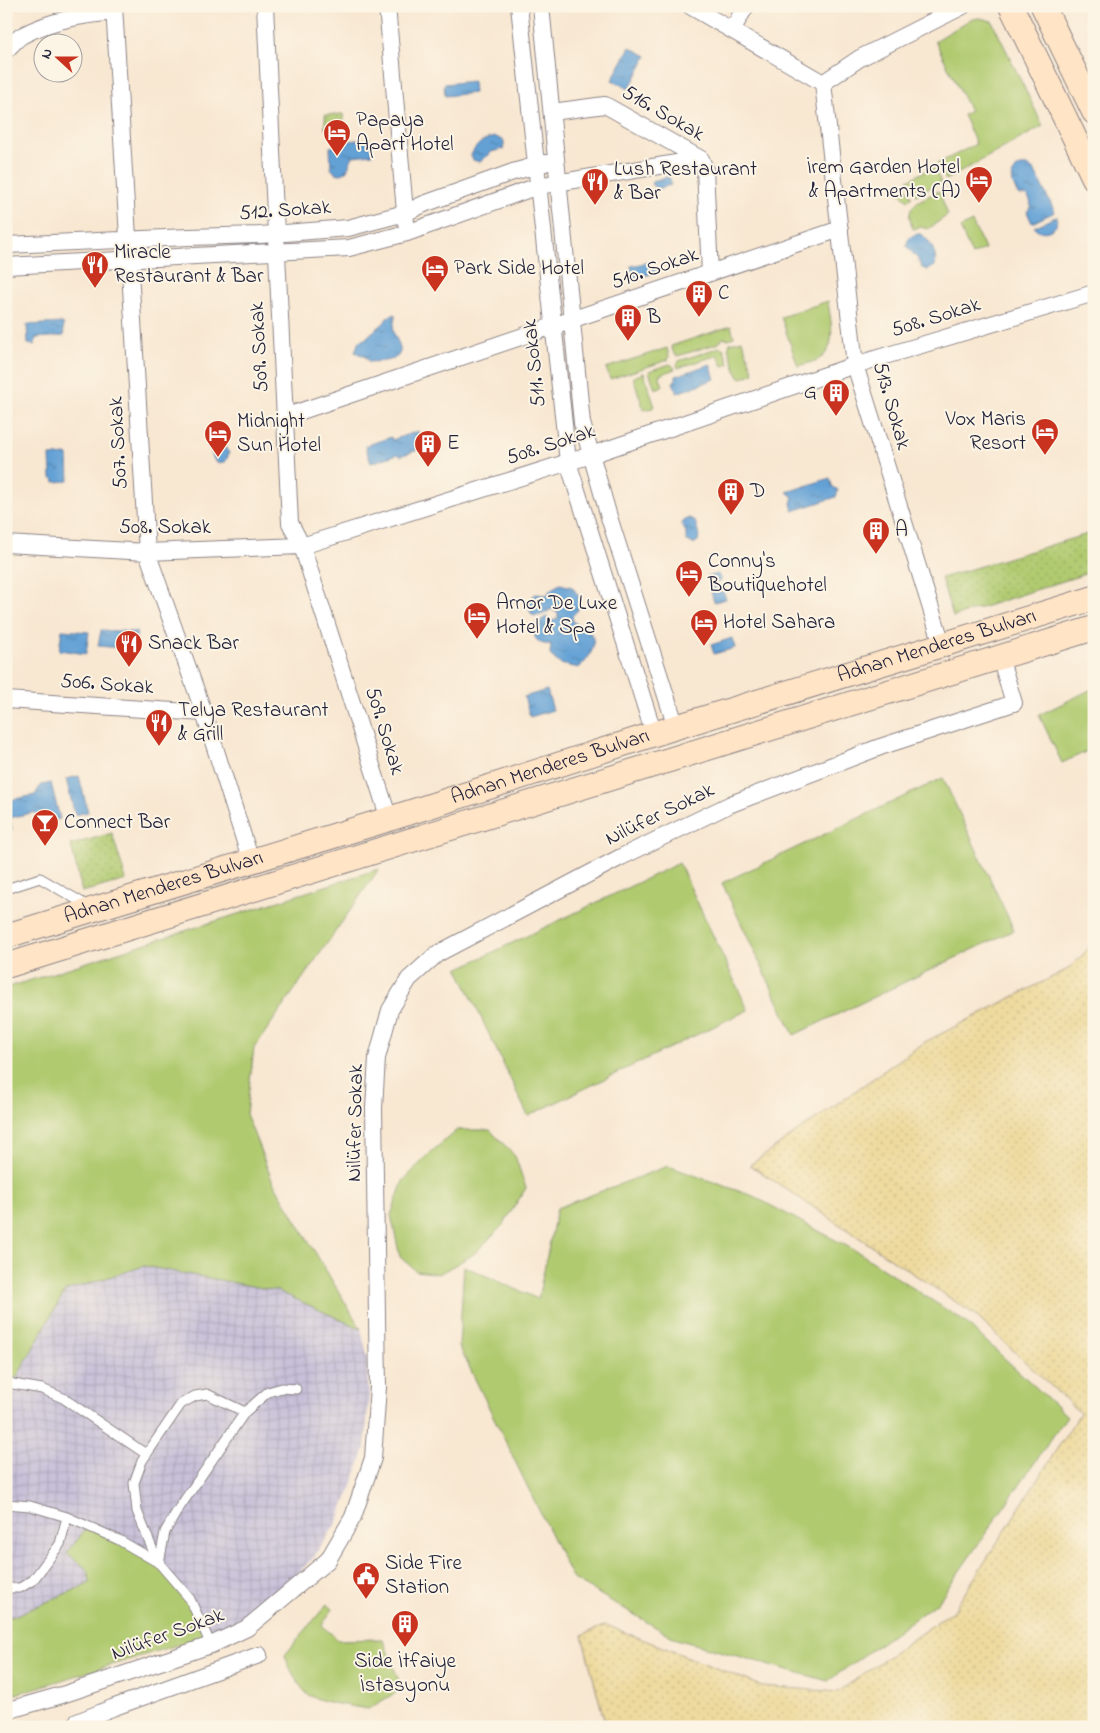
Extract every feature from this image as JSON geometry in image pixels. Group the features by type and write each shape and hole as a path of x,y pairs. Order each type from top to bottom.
{"main road":[{"path":"1011,6 1094,178"},
{"path":"1043,6 1094,112"},
{"name":"Adnan Menderes Bulvarı","path":"6,936 389,819 665,730 1094,598"},
{"name":"Adnan Menderes Bulvarı","path":"6,966 1094,628"}],"street":[{"name":"509. Sokak","path":"265,6 290,523 302,546 389,819"},
{"path":"387,6 407,233"},
{"name":"511. Sokak","path":"518,6 568,462 665,730"},
{"name":"511. Sokak","path":"541,6 582,423 614,534 665,730"},
{"path":"690,6 823,83 860,58 963,6"},
{"path":"732,30 746,6"},
{"path":"6,50 22,35 81,15 114,9"},
{"name":"507. Sokak","path":"114,9 147,552 204,713 252,861"},
{"name":"513. Sokak","path":"823,83 855,364 942,644"},
{"name":"516. Sokak","path":"552,112 605,105 701,159 705,168 710,272"},
{"name":"512. Sokak","path":"6,266 349,248 407,233 538,186 701,159"},
{"name":"512. Sokak","path":"6,246 277,234 348,228 405,213 440,198 535,165 557,162"},
{"name":"510. Sokak","path":"284,417 840,229"},
{"name":"508. Sokak","path":"6,544 147,552 302,546 591,455 855,364 1094,293"},
{"name":"Nilüfer Sokak","path":"6,1711 62,1695 211,1645 247,1628 328,1560 353,1517 373,1458 378,1388 374,1108 377,1058 390,1010 408,979 437,954 621,857 731,804 880,747 1014,703 1000,657"},
{"name":"506. Sokak","path":"6,700 204,713"},
{"path":"79,1727 77,1722 112,1708 259,1655"}],"lane":[{"path":"6,889 40,878 93,909"},
{"path":"6,1381 13,1384 42,1388 63,1398 146,1454"},
{"path":"159,1563 165,1532 177,1511 245,1412 268,1392 282,1388 296,1389"},
{"path":"211,1645 190,1599 159,1563 137,1511 134,1483 146,1454 181,1404 195,1396 207,1394 245,1412"},
{"path":"6,1504 30,1506 67,1517 119,1540 159,1563"},
{"path":"6,1588 20,1588 33,1580 60,1544 67,1517"}],"shaded area":[{"path":"144,1266 278,1291 361,1329 367,1356 369,1396 365,1448 350,1491 336,1524 313,1558 284,1587 241,1618 207,1636 88,1526 67,1553 87,1569 90,1583 11,1617 6,1616 6,1381 13,1383 65,1291"}],"green space":[{"path":"980,18 992,21 1043,126 946,180 937,164 976,144 963,115 970,111 935,41 971,19"},
{"path":"343,114 344,128 325,129 325,115"},
{"path":"933,167 941,182 916,195 908,180"},
{"path":"904,183 912,197 908,200 896,191"},
{"path":"939,191 948,215 928,229 921,227 913,229 910,221 912,208 920,200"},
{"path":"972,222 985,249 972,255 960,228"},
{"path":"828,301 832,331 830,346 821,358 798,366 781,317"},
{"path":"731,326 734,337 729,339 723,338 719,343 678,356 674,354 671,346"},
{"path":"742,340 754,373 742,378 738,376 728,348 730,343"},
{"path":"720,347 724,349 729,364 723,366 718,355 678,368 679,361"},
{"path":"667,348 668,360 610,379 606,368"},
{"path":"670,364 675,369 659,375 663,386 655,389 649,371"},
{"path":"644,373 654,404 653,408 644,410 633,377"},
{"path":"1094,532 1094,571 953,617 941,578"},
{"path":"1094,688 1094,748 1062,763 1039,715"},
{"path":"943,778 1014,930 794,1035 722,883"},
{"path":"112,833 126,880 82,892 71,845"},
{"path":"679,863 748,1010 528,1116 458,969"},
{"path":"379,869 254,1048 246,1114 272,1180 361,1329 278,1291 144,1266 65,1291 13,1384 6,1381 6,988"},
{"path":"457,1130 490,1130 515,1156 526,1188 503,1225 474,1254 439,1274 416,1271 400,1257 391,1215 403,1181 430,1153"},
{"path":"668,1166 753,1196 858,1252 965,1322 1067,1416 938,1602 828,1681 676,1639 572,1578 459,1346 464,1266 538,1299 557,1208"},
{"path":"88,1526 159,1563 190,1599 207,1636 6,1697 6,1616 12,1617 90,1583 87,1569 67,1553"},
{"path":"327,1604 333,1609 322,1625 338,1640 383,1639 402,1689 368,1709 321,1700 306,1693 295,1677 285,1655"},
{"path":"37,1720 48,1721 57,1727 14,1727"}],"sand":[{"path":"1094,943 1094,1727 606,1727 582,1635 606,1625 762,1686 838,1692 954,1610 1080,1413 974,1314 750,1165 925,1042 1070,968"}],"water":[{"path":"630,47 647,56 629,89 612,80"},
{"path":"473,81 474,93 445,96 444,84"},
{"path":"496,137 504,141 503,149 491,152 480,162 473,160 471,155 478,145 485,140"},
{"path":"370,139 372,154 353,156 345,172 339,174 334,172 331,168 330,147 342,145 346,141"},
{"path":"1020,166 1027,166 1034,170 1055,212 1032,223 1027,212 1030,208 1030,201 1026,195 1018,195 1012,179 1014,172"},
{"path":"666,177 670,178 671,185 657,189 651,184 653,181"},
{"path":"1057,216 1056,226 1051,230 1042,232 1034,227"},
{"path":"920,234 930,243 934,252 935,266 928,270 922,268 918,259 907,247 910,237"},
{"path":"654,261 656,273 633,278 631,266"},
{"path":"395,314 394,330 400,347 398,356 394,359 369,362 366,357 355,352 359,341 365,339 384,323 387,318"},
{"path":"63,323 64,336 36,338 34,345 28,344 27,325"},
{"path":"710,364 715,379 677,393 673,382 676,376"},
{"path":"217,428 226,431 225,446 229,453 226,461 219,464 212,455 211,447 211,435"},
{"path":"418,431 424,448 371,463 365,446 391,437 392,440"},
{"path":"68,455 69,481 55,482 51,478 50,456"},
{"path":"830,478 832,486 838,490 836,497 793,511 791,503 793,497 787,492"},
{"path":"689,518 695,521 699,535 698,541 693,544 686,540 686,532 682,525 683,521"},
{"path":"718,574 721,581 715,583 717,592 723,591 726,599 714,602 707,577"},
{"path":"560,584 572,587 579,596 578,610 572,616 573,622 584,627 592,637 593,648 591,653 579,668 560,664 550,655 551,644 539,642 533,633 536,624 546,617 553,621 558,618 558,613 551,609 542,615 532,615 529,609 531,599 535,594 547,595 551,589"},
{"path":"62,630 89,632 86,654 59,650"},
{"path":"101,630 137,632 134,649 98,646"},
{"path":"732,638 735,648 714,654 711,645"},
{"path":"547,690 553,710 530,717 524,697"},
{"path":"79,776 88,812 75,815 66,779"},
{"path":"51,783 60,819 38,824 35,812 10,818 12,830 6,831 6,801 35,795 41,785"}],"place":[{"name":"Papaya Apart Hotel","path":"337,157"},
{"name":"İrem Garden Hotel & Apartments (A)","path":"979,204"},
{"name":"Lush Restaurant & Bar","path":"595,206"},
{"name":"Miracle Restaurant & Bar","path":"95,289"},
{"name":"Park Side Hotel","path":"435,293"},
{"name":"C","path":"699,318"},
{"name":"B","path":"628,342"},
{"name":"G","path":"836,417"},
{"name":"Vox Maris Resort","path":"1045,456"},
{"name":"Midnight Sun Hotel","path":"218,458"},
{"name":"E","path":"428,468"},
{"name":"D","path":"731,516"},
{"name":"A","path":"876,555"},
{"name":"Conny's Boutiquehotel","path":"689,598"},
{"name":"Arnor De Luxe Hotel & Spa","path":"477,640"},
{"name":"Hotel Sahara","path":"704,647"},
{"name":"Snack Bar","path":"129,668"},
{"name":"Telya Restaurant & Grill","path":"159,747"},
{"name":"Connect Bar","path":"45,847"},
{"name":"Side Fire Station","path":"366,1600"},
{"name":"Side İtfaiye İstasyonu","path":"405,1648"}]}
